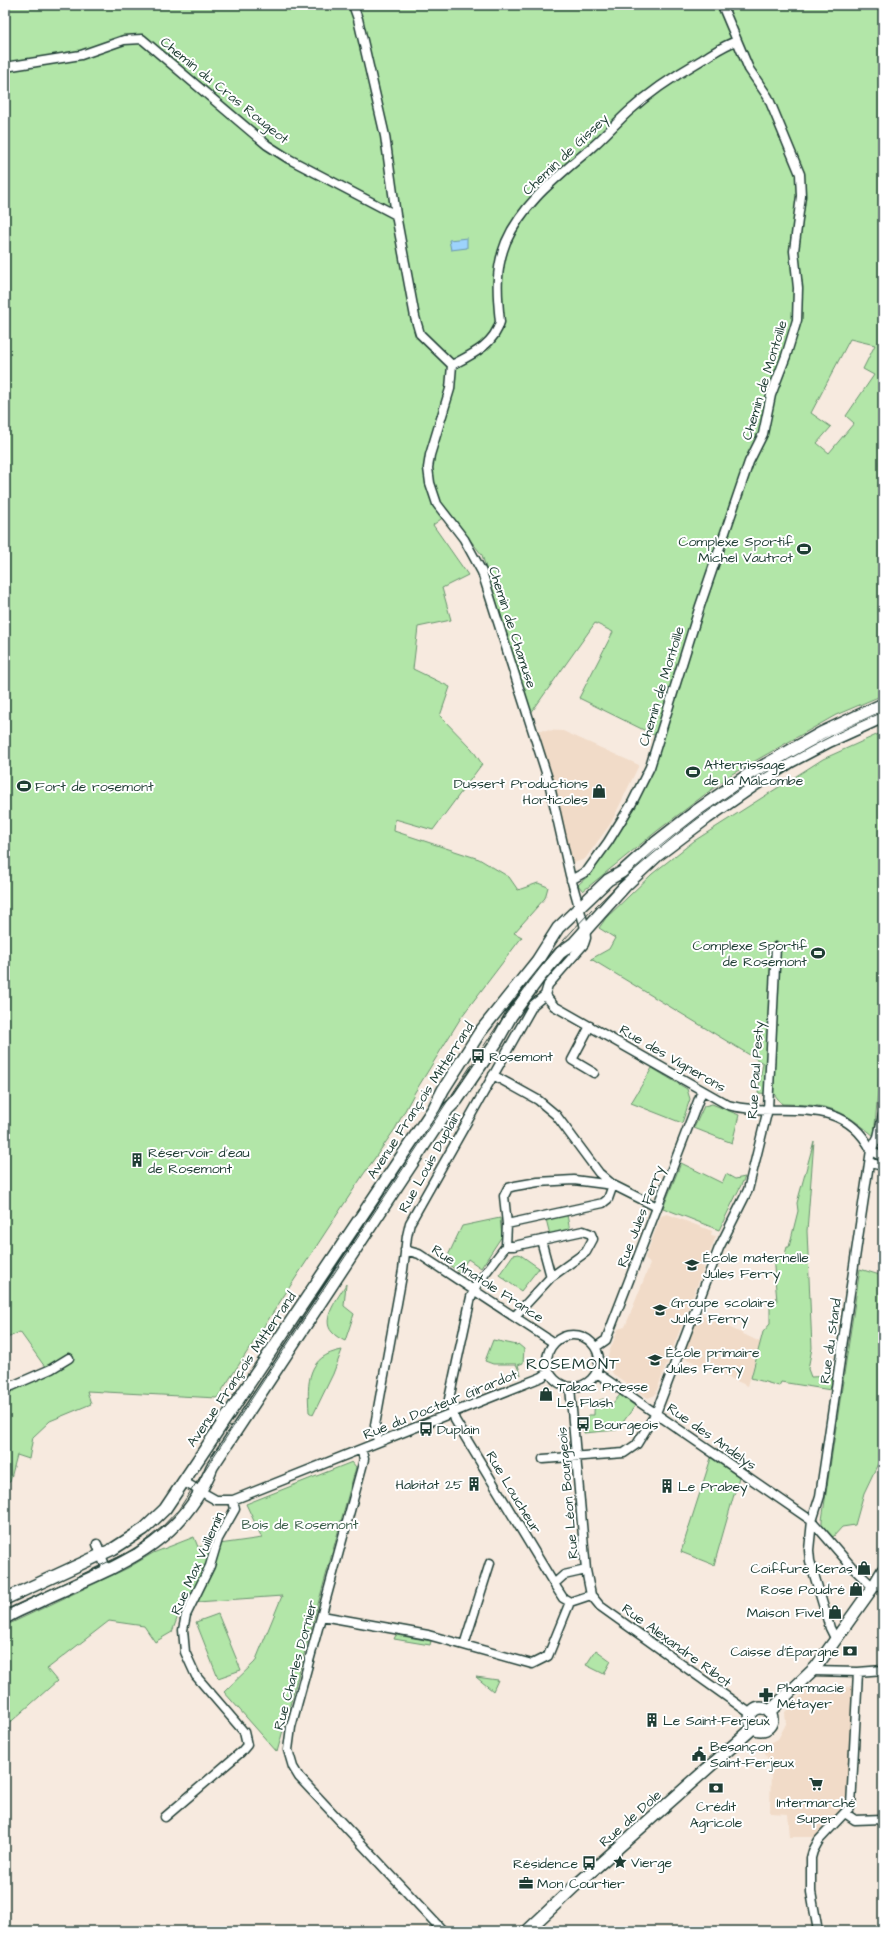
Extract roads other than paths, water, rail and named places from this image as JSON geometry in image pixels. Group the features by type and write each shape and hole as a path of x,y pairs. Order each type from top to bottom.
{"main road":[{"name":"Avenue François Mitterrand","path":"5,1600 100,1556 122,1544 155,1520 172,1500 434,1108 451,1077 480,1032 537,961 558,928 608,880 622,872 651,846 696,811 749,774 821,733 883,704"},
{"name":"Avenue François Mitterrand","path":"5,1618 136,1557 156,1543 172,1529 201,1492 212,1467 448,1109 457,1100 496,1043 511,1016 539,978 560,953 574,943 585,928 624,886 658,855 707,818 790,762 830,741 883,717"},
{"path":"769,1712 812,1671 836,1640 883,1570"},
{"path":"873,1587 883,1577"},
{"path":"760,1708 769,1712 772,1718 769,1727 763,1731 753,1728 749,1721 751,1714 760,1708"},
{"name":"Rue de Dole","path":"527,1931 753,1728"}],"street":[{"path":"353,5 358,19 385,136 396,215 414,317 420,334 452,365"},
{"name":"Chemin de Montoille","path":"571,880 587,871 608,842 632,803 650,767 700,606 750,462 763,434 771,395 786,356 797,320 798,288 794,251 801,196 800,174 768,97 749,69 722,5"},
{"name":"Chemin du Cras Rougeot","path":"5,67 82,55 124,40 142,39 266,145 396,215"},
{"name":"Chemin de Gissey","path":"452,365 482,348 495,335 499,328 500,322 497,286 499,261 507,240 529,204 555,177 591,148 646,97 696,63 728,44 737,41"},
{"name":"Chemin de Chamuse","path":"452,365 450,389 430,455 428,468 430,483 437,504 464,539 482,572 543,762 571,880 585,928"},
{"name":"Rue Louis Duplain","path":"378,1442 375,1425 410,1223 533,1005 545,995 548,985 584,944 586,938 585,928"},
{"name":"Rue Paul Pesty","path":"543,1459 624,1452 637,1444 656,1413 719,1248 748,1190 768,1109 776,947"},
{"name":"Rue des Vignerons","path":"545,995 554,1006 728,1105 742,1108 806,1109 825,1113 846,1122 858,1131 871,1150"},
{"path":"590,1026 572,1060 594,1073"},
{"path":"493,1075 538,1100 556,1115 599,1173 613,1185 657,1207"},
{"name":"Rue Jules Ferry","path":"596,1347 606,1340 702,1091"},
{"path":"883,1115 878,1137 871,1150 870,1163 883,1166"},
{"path":"871,1150 883,1157"},
{"name":"Rue du Stand","path":"836,1640 830,1628 812,1569 809,1550 812,1521 820,1496 870,1163"},
{"path":"452,1413 449,1399 474,1289 506,1246 507,1224 504,1196 508,1188 574,1180 613,1185"},
{"path":"507,1224 603,1203 608,1199 613,1185"},
{"path":"506,1246 514,1246 583,1231 591,1234 593,1239 586,1252 551,1277 515,1316"},
{"path":"541,1240 551,1277"},
{"name":"Rue Anatole France","path":"406,1250 419,1254 554,1343"},
{"path":"574,1334 589,1339 596,1347 600,1360 597,1373 586,1384 570,1387 558,1383 549,1372 547,1356 554,1343 566,1335 574,1334"},
{"path":"5,1388 52,1370 69,1358"},
{"name":"Rue du Docteur Girardot","path":"233,1500 542,1377 549,1372"},
{"name":"Rue des Andelys","path":"597,1373 812,1521 852,1567 873,1587"},
{"name":"Rue Léon Bourgeois","path":"570,1387 586,1570 591,1595"},
{"name":"Rue Loucheur","path":"452,1413 554,1584 563,1598 570,1602"},
{"name":"Rue Charles Dornier","path":"362,1449 364,1459 289,1735 288,1750 293,1767 299,1777 443,1931"},
{"path":"184,1482 216,1500 233,1500"},
{"name":"Rue Max Vuillemin","path":"165,1817 241,1752 247,1745 247,1737 244,1732 196,1676 185,1652 183,1630 186,1615 210,1566 218,1539 235,1509 233,1500"},
{"path":"96,1544 107,1571"},
{"path":"464,1645 490,1564"},
{"path":"554,1584 564,1575 586,1570"},
{"path":"322,1616 428,1635 527,1664 532,1664 548,1656 570,1602 591,1595"},
{"name":"Rue Alexandre Ribot","path":"591,1595 600,1606 751,1714"},
{"path":"812,1671 858,1672 883,1670"},
{"path":"818,1931 811,1892 812,1856 819,1840 852,1806 858,1672"},
{"path":"845,1812 855,1820 883,1819"}],"water":[{"path":"467,238 467,248 451,250 449,240"}],"tram line":[{"path":"5,1611 135,1549 162,1527 179,1509 497,1026 541,967 575,927 613,889 654,853 697,819 788,759 835,734 883,712"}],"place":[{"name":"Complexe Sportif Michel Vautrot","path":"804,549"},
{"name":"Atterrissage de la Malcombe","path":"693,772"},
{"name":"Fort de rosemont","path":"24,786"},
{"name":"Dussert Productions Horticoles","path":"599,791"},
{"name":"Complexe Sportif de Rosemont","path":"818,953"},
{"name":"Rosemont","path":"478,1056"},
{"name":"Réservoir d'eau de Rosemont","path":"137,1160"},
{"name":"École maternelle Jules Ferry","path":"692,1265"},
{"name":"Groupe scolaire Jules Ferry","path":"660,1310"},
{"name":"École primaire Jules Ferry","path":"655,1360"},
{"name":"Tabac Presse Le Flash","path":"546,1394"},
{"name":"Bourgeois","path":"583,1424"},
{"name":"Duplain","path":"426,1429"},
{"name":"Habitat 25","path":"474,1484"},
{"name":"Le Prabey","path":"667,1486"},
{"name":"Coiffure Keras","path":"864,1568"},
{"name":"Rose Poudré","path":"856,1589"},
{"name":"Maison Fivel","path":"835,1612"},
{"name":"Caisse d'Épargne","path":"850,1651"},
{"name":"Pharmacie Métayer","path":"766,1695"},
{"name":"Le Saint-Ferjeux","path":"652,1720"},
{"name":"Besançon Saint-Ferjeux","path":"699,1754"},
{"name":"Intermarché Super","path":"816,1784"},
{"name":"Crédit Agricole","path":"716,1788"},
{"name":"Vierge","path":"620,1862"},
{"name":"Résidence","path":"589,1863"},
{"name":"Mon Courtier","path":"526,1883"}],"district":[{"name":"ROSEMONT","path":"573,1363"}],"park label":[{"name":"Bois de Rosemont","path":"300,1524"}]}
